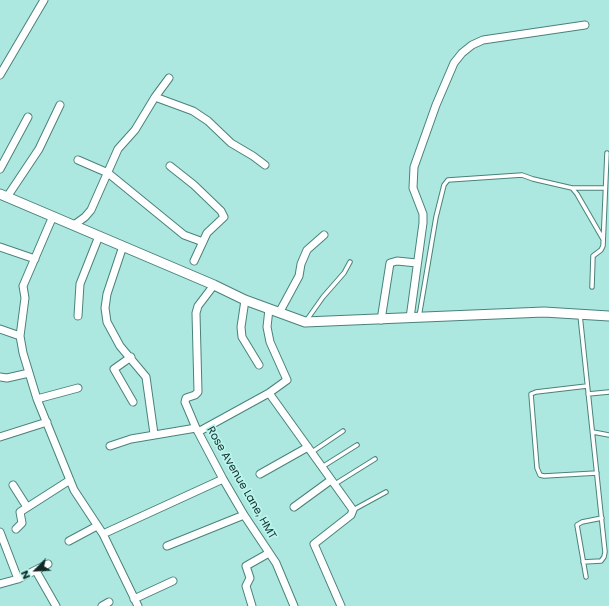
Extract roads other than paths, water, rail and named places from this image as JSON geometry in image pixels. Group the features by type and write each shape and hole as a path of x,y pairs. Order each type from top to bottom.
{"street":[{"path":"0,74 44,0"},
{"path":"414,318 417,263 423,214 413,188 414,167 436,104 454,63 462,53 472,45 483,40 585,25"},
{"path":"74,225 85,217 91,210 118,149 141,122 155,97 169,78"},
{"path":"155,97 193,111 208,121 231,143 254,156 266,165"},
{"path":"60,105 40,149 3,196 53,216 269,310 305,322 544,312 609,316"},
{"path":"0,169 28,117"},
{"path":"78,160 108,173 184,235 203,242"},
{"path":"170,166 194,185 223,214 223,219 211,228 194,261"},
{"path":"53,216 23,286 25,298 20,336 37,399 80,501 103,534 136,603 174,581"},
{"path":"279,313 299,276 301,264 307,250 324,235"},
{"path":"78,316 80,284 99,236"},
{"path":"123,246 107,294 105,308 107,322 112,334 144,372 148,381 154,434"},
{"path":"0,247 35,259"},
{"path":"381,320 390,263 397,261 417,263"},
{"name":"Rose Avenue Lane, HMT","path":"214,285 198,306 196,313 198,392 185,400 197,430 223,478 244,515 280,569 294,606"},
{"path":"245,300 241,327 242,337 259,365"},
{"path":"110,446 131,439 154,434 197,430 269,393 286,382 288,378 270,342 268,327 269,310"},
{"path":"0,329 20,336"},
{"path":"131,357 114,369 133,402"},
{"path":"0,378 29,373"},
{"path":"37,399 78,388"},
{"path":"269,393 353,510 351,515 317,540 314,544 316,552 331,578 342,606"},
{"path":"0,437 47,422"},
{"path":"260,474 310,450"},
{"path":"103,534 223,478"},
{"path":"16,529 22,523 19,514 27,507 70,480"},
{"path":"294,507 333,482"},
{"path":"13,485 27,507"},
{"path":"167,546 244,515"},
{"path":"69,541 97,526"},
{"path":"0,532 18,579"},
{"path":"252,606 246,586 250,578 246,566 269,553"},
{"path":"0,584 18,579 48,564"},
{"path":"36,571 56,606"},
{"path":"102,606 109,602"}],"lane":[{"path":"592,286 593,256 601,250 603,239 605,188 607,184 606,153"},
{"path":"414,318 436,217 446,181 451,178 522,175 532,179 572,188 605,188"},
{"path":"572,188 578,194 603,239"},
{"path":"305,322 323,296 344,273 350,262"},
{"path":"579,314 602,518 604,557 601,561 583,562"},
{"path":"587,386 536,392 531,394 537,468 540,475 544,476 597,473"},
{"path":"588,394 609,392"},
{"path":"310,450 343,432"},
{"path":"593,432 609,435"},
{"path":"322,467 357,445"},
{"path":"333,482 375,459"},
{"path":"353,510 386,492"},
{"path":"586,577 577,526 582,522 602,518"}]}
